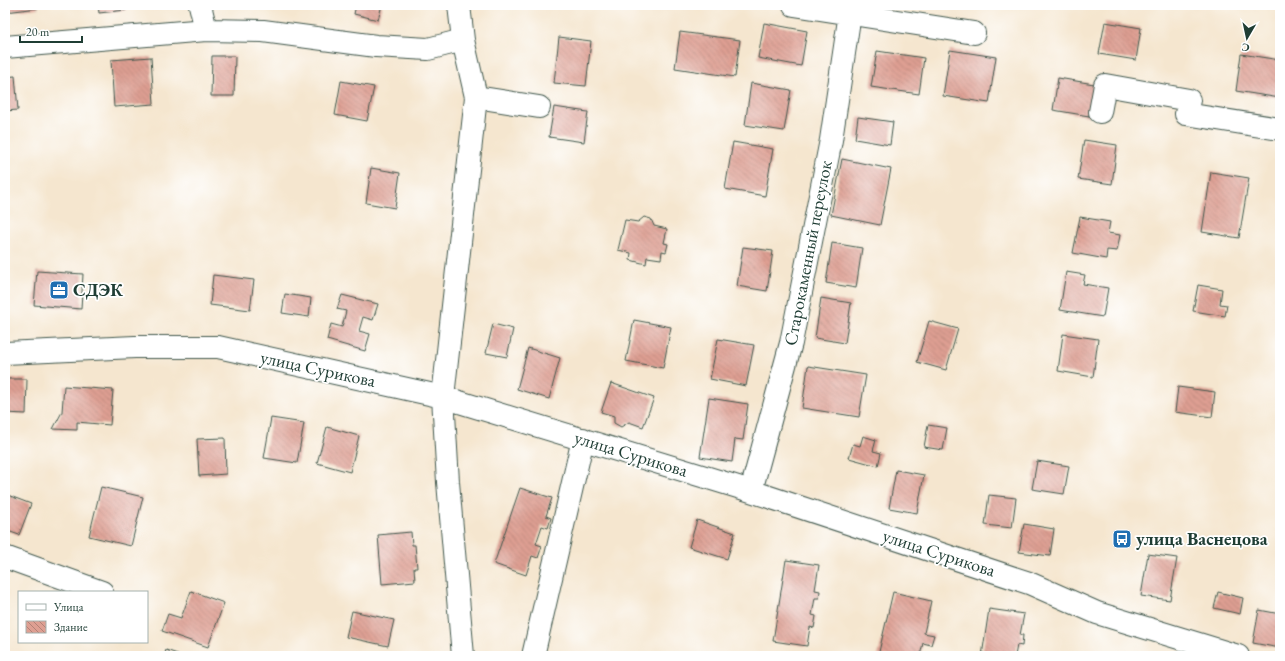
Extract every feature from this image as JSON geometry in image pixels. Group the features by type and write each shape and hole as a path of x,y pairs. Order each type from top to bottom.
{"street":[{"path":"200,5 206,30"},
{"path":"459,5 463,40 476,97 443,397 448,482 463,656"},
{"path":"794,5 852,9 974,33"},
{"name":"Старокаменный переулок","path":"751,491 792,335 831,140 852,9"},
{"path":"5,47 206,30 263,32 376,46 428,49 463,40"},
{"path":"1100,112 1105,85 1187,107 1280,129"},
{"path":"476,97 539,107"},
{"name":"улица Сурикова","path":"5,352 135,347 218,347 443,397 751,491 1029,583 1097,613 1238,656"},
{"path":"533,656 583,439"},
{"path":"5,557 99,591"}],"building":[{"path":"5,5 38,5 38,8 6,12"},
{"path":"98,5 126,5 126,10 99,13"},
{"path":"356,5 382,5 378,20 354,14"},
{"path":"1105,22 1141,28 1136,60 1099,54"},
{"path":"764,23 807,31 801,66 758,58"},
{"path":"680,32 740,40 735,77 675,68"},
{"path":"559,37 591,41 586,86 554,83"},
{"path":"950,50 996,57 989,103 943,96"},
{"path":"877,51 924,58 919,94 871,87"},
{"path":"1241,54 1280,60 1280,98 1236,91"},
{"path":"212,56 235,56 234,96 211,96"},
{"path":"151,57 154,104 114,107 111,60"},
{"path":"15,76 18,110 5,111 5,77"},
{"path":"1058,78 1094,84 1089,116 1053,110"},
{"path":"341,81 374,87 367,121 335,115"},
{"path":"751,83 791,90 784,131 745,125"},
{"path":"554,107 588,112 584,142 549,137"},
{"path":"858,117 893,122 890,145 855,139"},
{"path":"1084,140 1117,145 1112,184 1078,179"},
{"path":"733,142 773,149 765,196 725,189"},
{"path":"842,159 891,169 880,225 831,215"},
{"path":"371,168 400,173 395,208 366,203"},
{"path":"1211,172 1249,178 1239,238 1202,232"},
{"path":"644,217 651,219 654,226 667,229 664,243 668,244 666,252 662,251 661,259 647,257 646,264 630,260 631,253 618,250 625,220 638,222"},
{"path":"1080,217 1110,222 1108,233 1120,235 1117,251 1107,250 1106,259 1073,253"},
{"path":"832,243 862,248 856,288 826,283"},
{"path":"743,247 773,251 767,291 737,286"},
{"name":"СДЭК","path":"37,271 83,274 81,309 34,305"},
{"path":"1066,272 1085,275 1083,284 1108,288 1103,317 1060,310"},
{"path":"213,275 254,280 250,310 210,305"},
{"path":"1198,285 1222,289 1220,304 1227,305 1225,316 1193,311"},
{"path":"285,294 311,298 309,317 282,313"},
{"path":"342,295 378,304 373,320 363,317 359,331 370,334 365,351 327,340 331,324 342,327 346,311 337,309"},
{"path":"821,298 851,303 845,343 815,338"},
{"path":"634,320 671,327 663,368 626,361"},
{"path":"929,321 958,329 946,370 917,362"},
{"path":"493,324 513,329 507,357 486,353"},
{"path":"1063,334 1098,339 1093,377 1058,371"},
{"path":"718,339 754,345 746,386 710,379"},
{"path":"528,348 560,358 549,399 517,389"},
{"path":"808,366 866,375 859,417 802,408"},
{"path":"5,379 27,379 26,414 5,413"},
{"path":"611,383 654,398 643,427 629,422 621,427 614,423 614,416 601,412"},
{"path":"64,386 113,390 110,425 77,422 77,430 53,429 62,412"},
{"path":"1178,387 1215,392 1212,417 1175,412"},
{"path":"709,398 748,404 743,440 735,439 732,462 700,457"},
{"path":"271,418 304,423 297,463 264,458"},
{"path":"928,425 947,428 943,450 924,447"},
{"path":"327,427 359,436 350,472 317,463"},
{"path":"863,436 876,440 873,451 881,453 878,466 849,458 853,444 860,446"},
{"path":"225,438 226,474 199,476 197,439"},
{"path":"1037,461 1069,466 1064,494 1032,489"},
{"path":"896,470 924,475 917,513 889,508"},
{"path":"101,487 143,497 131,546 89,536"},
{"path":"520,488 552,498 546,516 551,518 548,528 542,526 536,544 542,546 538,558 532,556 526,575 494,564"},
{"path":"5,494 31,504 19,535 5,530"},
{"path":"989,495 1016,498 1012,528 985,525"},
{"path":"697,520 735,533 727,559 689,547"},
{"path":"1024,524 1054,529 1050,556 1019,552"},
{"path":"411,532 412,545 415,545 417,568 414,568 415,581 382,584 378,535"},
{"path":"1148,554 1177,558 1170,600 1141,596"},
{"path":"786,560 819,565 815,590 820,591 819,598 815,598 812,615 816,616 814,628 810,627 807,646 773,641"},
{"path":"191,591 224,603 208,647 162,631 168,614 181,618"},
{"path":"893,592 931,601 924,633 934,635 931,645 923,643 920,656 878,656"},
{"path":"1218,592 1243,598 1240,614 1214,608"},
{"path":"989,609 1024,614 1020,635 1023,635 1022,646 1017,645 1015,656 982,656"},
{"path":"1259,610 1280,614 1280,648 1253,643"},
{"path":"352,611 394,620 388,646 346,637"},
{"path":"166,650 183,656 164,656"}],"place":[{"name":"СДЭК","path":"59,290"},
{"name":"улица Васнецова","path":"1122,539"}]}
